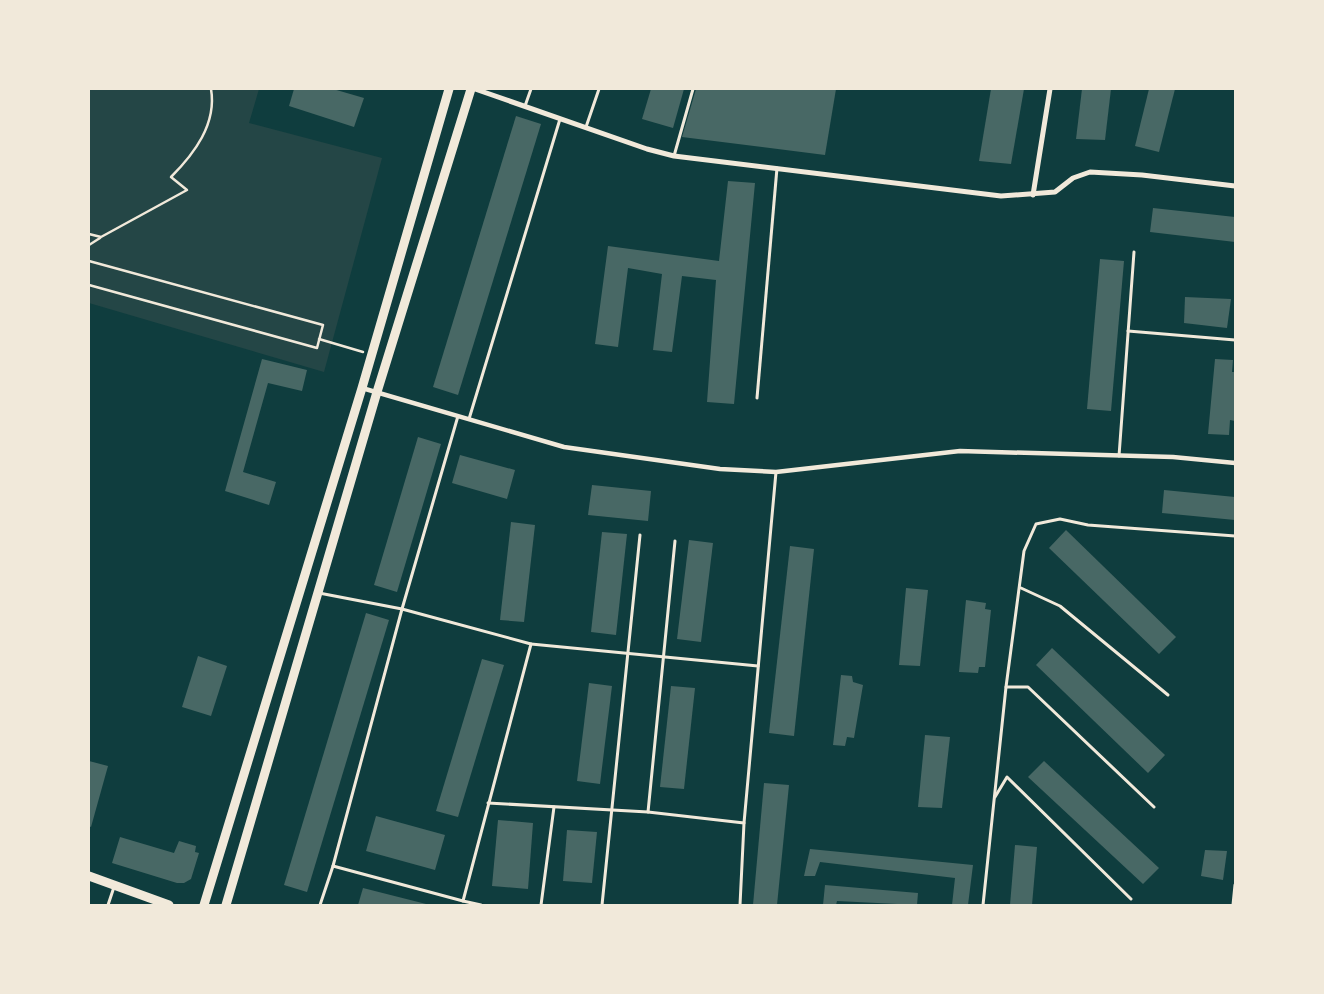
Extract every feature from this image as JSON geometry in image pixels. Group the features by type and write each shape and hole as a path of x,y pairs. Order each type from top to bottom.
{"street":[{"path":"204,905 362,388 450,89"},
{"path":"226,905 378,392 471,89"},
{"path":"475,89 586,128 674,156 1001,196 1054,192 1073,178 1090,172 1142,175 1235,186"},
{"path":"1033,195 1050,89"},
{"path":"362,388 564,447 720,469 776,472 960,451 1173,457 1235,463"},
{"path":"89,876 169,905"}],"lane":[{"path":"525,106 531,89"},
{"path":"586,128 599,89"},
{"path":"674,156 693,89"},
{"path":"469,419 560,118"},
{"path":"757,398 777,168"},
{"path":"1119,456 1134,252"},
{"path":"1128,331 1235,340"},
{"path":"320,905 333,866 402,610 458,416"},
{"path":"740,905 744,823 776,472"},
{"path":"983,905 1006,687 1021,588 1024,551 1036,524 1060,519 1088,525 1235,536"},
{"path":"602,905 640,535"},
{"path":"648,812 675,541"},
{"path":"1021,588 1060,606 1168,695"},
{"path":"318,592 402,610 531,644 758,666"},
{"path":"463,901 531,644"},
{"path":"1006,687 1028,687 1154,807"},
{"path":"994,800 1007,777 1131,898"},
{"path":"488,803 648,812 744,823"},
{"path":"541,905 554,806"},
{"path":"333,866 481,905"},
{"path":"1233,905 1235,885"},
{"path":"108,905 114,886"}],"path":[{"path":"89,245 187,190 171,177 191,157 208,126 211,89"},
{"path":"89,234 101,237"},
{"path":"89,261 323,326 317,348 89,285"},
{"path":"319,339 371,354"}],"shaded area":[{"path":"89,89 259,89 249,123 382,158 324,372 89,303"}],"building":[{"path":"294,89 333,89 364,98 354,127 289,106"},
{"path":"651,89 684,89 673,128 642,119"},
{"path":"696,89 836,89 825,155 682,137"},
{"path":"991,89 1024,89 1011,164 979,161"},
{"path":"1082,89 1111,89 1105,140 1076,139"},
{"path":"1149,89 1175,89 1159,152 1135,146"},
{"path":"516,116 541,124 458,395 433,387"},
{"path":"728,181 755,183 734,404 707,402 716,280 682,276 672,352 653,350 662,274 628,268 618,347 595,344 608,246 719,261"},
{"path":"1153,208 1235,217 1235,242 1150,232"},
{"path":"1100,259 1124,261 1111,411 1087,409"},
{"path":"1185,297 1231,299 1227,328 1184,323"},
{"path":"262,359 307,370 302,391 268,383 243,472 276,482 269,505 225,491"},
{"path":"1215,359 1233,360 1232,372 1235,372 1235,421 1230,420 1229,435 1208,434"},
{"path":"418,437 441,444 397,592 374,585"},
{"path":"460,455 515,470 507,499 452,483"},
{"path":"592,485 651,491 648,521 588,515"},
{"path":"1164,490 1235,497 1235,520 1162,513"},
{"path":"511,522 535,525 524,622 500,620"},
{"path":"1066,530 1176,637 1159,654 1049,548"},
{"path":"602,532 627,534 616,635 591,632"},
{"path":"689,540 713,543 701,642 677,639"},
{"path":"790,546 814,549 794,736 769,733"},
{"path":"906,588 928,590 920,666 899,665"},
{"path":"966,600 986,603 985,609 991,610 985,667 979,667 978,673 959,672"},
{"path":"366,613 389,620 307,892 284,885"},
{"path":"1052,648 1165,755 1148,773 1036,665"},
{"path":"198,656 227,666 211,716 182,707"},
{"path":"482,659 504,665 458,817 436,811"},
{"path":"841,675 852,676 853,682 863,685 854,738 847,737 845,746 833,745"},
{"path":"589,683 612,686 600,784 577,781"},
{"path":"671,686 695,688 684,789 660,787"},
{"path":"925,735 950,737 942,808 918,807"},
{"path":"89,761 108,766 91,827 89,826"},
{"path":"1044,761 1159,868 1143,884 1028,777"},
{"path":"764,783 789,785 777,905 753,905"},
{"path":"376,816 445,835 435,870 366,851"},
{"path":"498,820 533,823 528,889 492,886"},
{"path":"567,830 597,832 592,883 563,881"},
{"path":"120,837 174,853 179,841 196,846 195,852 199,853 191,879 184,883 177,883 112,863"},
{"path":"1015,845 1037,847 1032,905 1010,905"},
{"path":"810,849 973,865 968,905 952,905 955,878 820,862 815,876 804,876"},
{"path":"1205,850 1227,851 1223,880 1201,876"},
{"path":"825,885 918,893 917,905 837,901 836,905 823,905"},
{"path":"363,888 430,905 358,905"}]}
